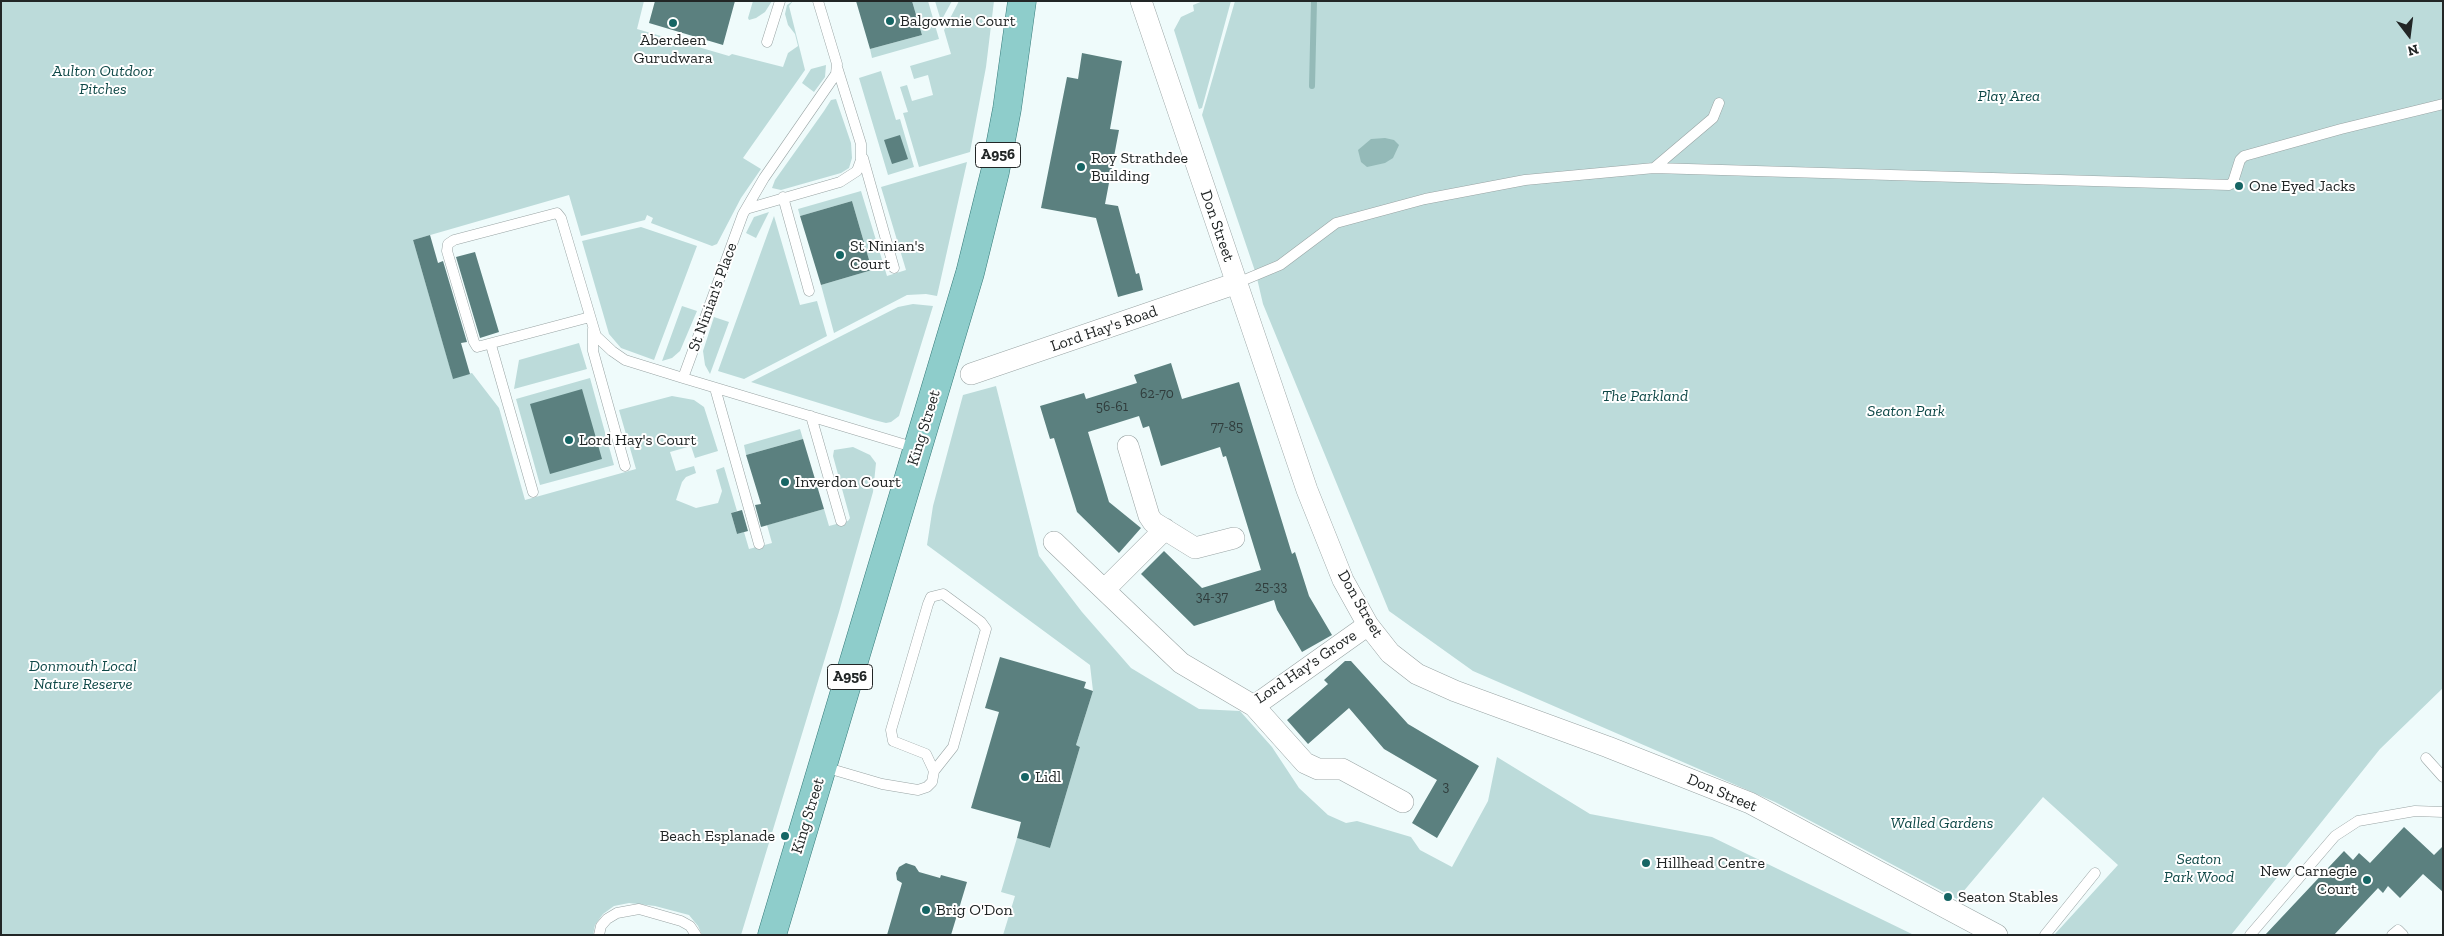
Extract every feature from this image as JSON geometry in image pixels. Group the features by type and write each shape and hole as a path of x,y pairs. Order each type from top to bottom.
{"main road":[{"name":"King Street","path":"772,935 966,289 995,172 1014,68 1022,1"}],"street":[{"name":"Don Street","path":"1143,2 1307,490 1343,580 1368,625 1390,653 1417,674 1455,691 1608,747 1750,803 1998,935"},
{"name":"Lord Hay's Road","path":"971,374 1237,282"},
{"path":"1128,446 1153,522 1195,548 1234,538"},
{"path":"1105,588 1165,529"},
{"name":"Lord Hay's Grove","path":"1054,542 1105,588 1181,663 1254,706 1368,625"},
{"path":"1254,706 1305,763 1318,768 1342,769 1403,802"}],"lane":[{"path":"767,42 780,1"},
{"path":"818,1 859,138 861,152 894,268"},
{"name":"St Ninian's Place","path":"683,378 746,208 764,178 834,79 837,64"},
{"path":"1654,168 1713,118 1719,103"},
{"path":"1237,282 1280,265 1336,223 1416,201 1525,180 1654,168 2229,185 2233,182 2240,160 2244,156 2341,129 2443,104"},
{"path":"746,208 850,178 860,166 861,152"},
{"path":"783,198 809,291"},
{"path":"590,317 480,347 474,342 447,251 448,244 454,240 557,213 562,218 596,336 625,360 918,449"},
{"path":"593,328 593,351 626,466"},
{"path":"491,344 533,492"},
{"path":"715,388 759,544"},
{"path":"812,416 840,521"},
{"path":"823,767 882,784 918,790 927,787 932,782 934,771 953,747 986,629 981,622 943,594 931,598 928,604 891,730 893,741 926,754 934,771"},
{"path":"2426,758 2443,777"},
{"path":"2250,935 2335,836 2358,821 2415,811 2443,812"},
{"path":"2045,935 2095,873"},
{"path":"600,935 601,926 607,919 616,913 639,909 681,921 690,926 696,935"},
{"path":"2392,935 2398,930 2403,935"}],"green space":[{"path":"1,1 644,1 637,29 729,56 732,54 783,67 788,53 798,46 795,34 788,25 785,14 787,5 793,1 789,6 805,70 743,158 761,169 741,198 717,244 712,246 651,223 653,218 647,215 645,220 581,236 569,195 413,240 453,378 472,373 499,408 525,500 636,469 619,410 672,396 694,400 704,407 718,451 695,458 691,446 670,452 676,471 694,466 696,473 686,477 682,482 676,500 696,508 718,503 722,491 716,470 724,467 737,511 731,513 737,534 744,532 749,549 772,543 767,525 824,509 829,526 848,521 850,518 833,456 834,450 853,447 870,455 876,463 873,492 839,612 741,935 702,935 698,926 689,915 655,906 629,903 614,906 603,914 595,925 593,935 1,935"},
{"path":"753,1 772,1 765,12 749,20 748,18"},
{"path":"912,1 928,1 939,39 872,58 870,49 922,35"},
{"path":"935,1 952,1 941,21"},
{"path":"959,1 994,1 986,67 970,152 919,167 903,113 908,112 900,87 907,85 912,101 933,95 928,75 914,79 910,66 951,54 944,30"},
{"path":"1203,1 1231,1 1202,108 1199,109 1174,30 1181,17 1194,11 1193,5"},
{"name":"Seaton Park","path":"1235,1 2443,1 2443,688 2380,749 2231,935 2054,935 2118,865 2043,797 1957,899 1775,802 1473,671 1389,611 1263,304 1256,274 1202,115"},
{"path":"826,65 825,77 814,92 802,83 811,69"},
{"path":"881,71 896,120 900,119 914,167 888,175 859,78"},
{"path":"836,99 851,143 852,158 849,168 841,173 781,190 772,188 775,180 831,100"},
{"path":"967,162 937,296 926,294 907,295 834,333 821,285 872,270 852,201 800,216 798,209 861,191 887,276 906,270 881,187"},
{"path":"769,212 756,238 746,233 754,217"},
{"path":"774,216 800,305 817,301 827,336 744,379 718,371"},
{"path":"641,227 697,246 654,360 621,348 609,334 582,241"},
{"path":"913,304 933,306 899,416 891,422 886,423 874,420 751,382 898,307"},
{"path":"682,306 697,311 680,351 672,358 662,361"},
{"path":"714,317 729,322 710,374 705,365 703,351"},
{"path":"579,343 587,369 514,389 519,360"},
{"path":"590,378 614,465 540,485 516,399"},
{"path":"996,386 1039,556 1082,612 1131,668 1199,709 1240,711 1272,747 1299,788 1328,815 1346,823 1357,821 1411,837 1420,850 1452,867 1488,801 1497,757 1590,814 1712,837 1914,935 1003,935 1015,896 1001,892 1017,838 1050,848 1080,747 1076,745 1093,691 1090,665 927,545 933,506 963,395"},
{"path":"800,429 803,439 746,455 744,445"}],"shaded area":[{"path":"1385,138 1394,140 1399,145 1393,158 1385,163 1367,167 1361,162 1358,150 1371,139"}],"building":[{"name":"Aberdeen Gurudwara","path":"655,1 735,1 723,45 649,23"},
{"name":"Balgownie Court","path":"856,1 912,1 922,35 870,49"},
{"name":"Roy Strathdee Building","path":"1082,53 1122,61 1110,129 1119,130 1105,204 1118,206 1136,274 1139,273 1143,290 1118,297 1096,218 1041,208 1067,77 1078,79"},
{"path":"900,135 908,159 892,164 884,140"},
{"name":"St Ninian's Court","path":"852,201 872,270 821,285 800,216"},
{"path":"430,235 438,263 443,261 467,342 461,343 470,374 453,379 413,240"},
{"path":"475,252 499,332 480,338 456,257"},
{"path":"1171,363 1182,399 1239,382 1292,554 1295,552 1309,596 1332,635 1302,652 1277,610 1274,600 1194,626 1141,574 1164,551 1202,588 1261,570 1226,456 1223,457 1220,447 1161,466 1149,426 1143,428 1139,416 1088,432 1109,502 1141,528 1119,553 1077,512 1054,438 1050,439 1040,406 1084,393 1086,399 1137,383 1134,375"},
{"name":"Lord Hay's Court","path":"582,389 602,459 550,474 530,404"},
{"name":"Inverdon Court","path":"803,439 824,509 761,527 755,505 761,504 746,455"},
{"path":"742,510 748,531 737,534 731,513"},
{"name":"Lidl","path":"1000,657 1086,682 1084,688 1093,691 1076,745 1080,747 1050,848 1017,838 1021,822 971,808 999,712 985,708"},
{"path":"1345,661 1351,661 1408,724 1479,766 1437,838 1412,823 1437,780 1384,749 1349,708 1308,744 1287,720 1328,684 1324,680"},
{"name":"New Carnegie Court","path":"2404,827 2434,855 2443,846 2443,892 2423,874 2400,898 2388,886 2383,893 2378,888 2334,935 2265,935 2344,851 2353,860 2359,853 2370,863"},
{"name":"Brig O'Don","path":"906,863 915,866 919,872 940,878 941,875 967,882 951,935 887,935 902,883 897,880 896,873 899,867"}],"waterway":[{"path":"1312,86 1314,1"}],"place":[{"name":"Balgownie Court","path":"890,21"},
{"name":"Aberdeen Gurudwara","path":"673,23"},
{"name":"Roy Strathdee Building","path":"1081,167"},
{"name":"One Eyed Jacks","path":"2239,186"},
{"name":"St Ninian's Court","path":"840,255"},
{"name":"Lord Hay's Court","path":"569,440"},
{"name":"Inverdon Court","path":"785,482"},
{"name":"Lidl","path":"1025,777"},
{"name":"Beach Esplanade","path":"785,836"},
{"name":"Hillhead Centre","path":"1646,863"},
{"name":"New Carnegie Court","path":"2367,880"},
{"name":"Seaton Stables","path":"1948,897"},
{"name":"Brig O'Don","path":"926,910"}],"park label":[{"name":"Aulton Outdoor Pitches","path":"103,80"},
{"name":"Play Area","path":"2009,96"},
{"name":"The Parkland","path":"1645,396"},
{"name":"Donmouth Local Nature Reserve","path":"83,675"},
{"name":"Walled Gardens","path":"1942,823"},
{"name":"Seaton Park Wood","path":"2199,868"}]}
